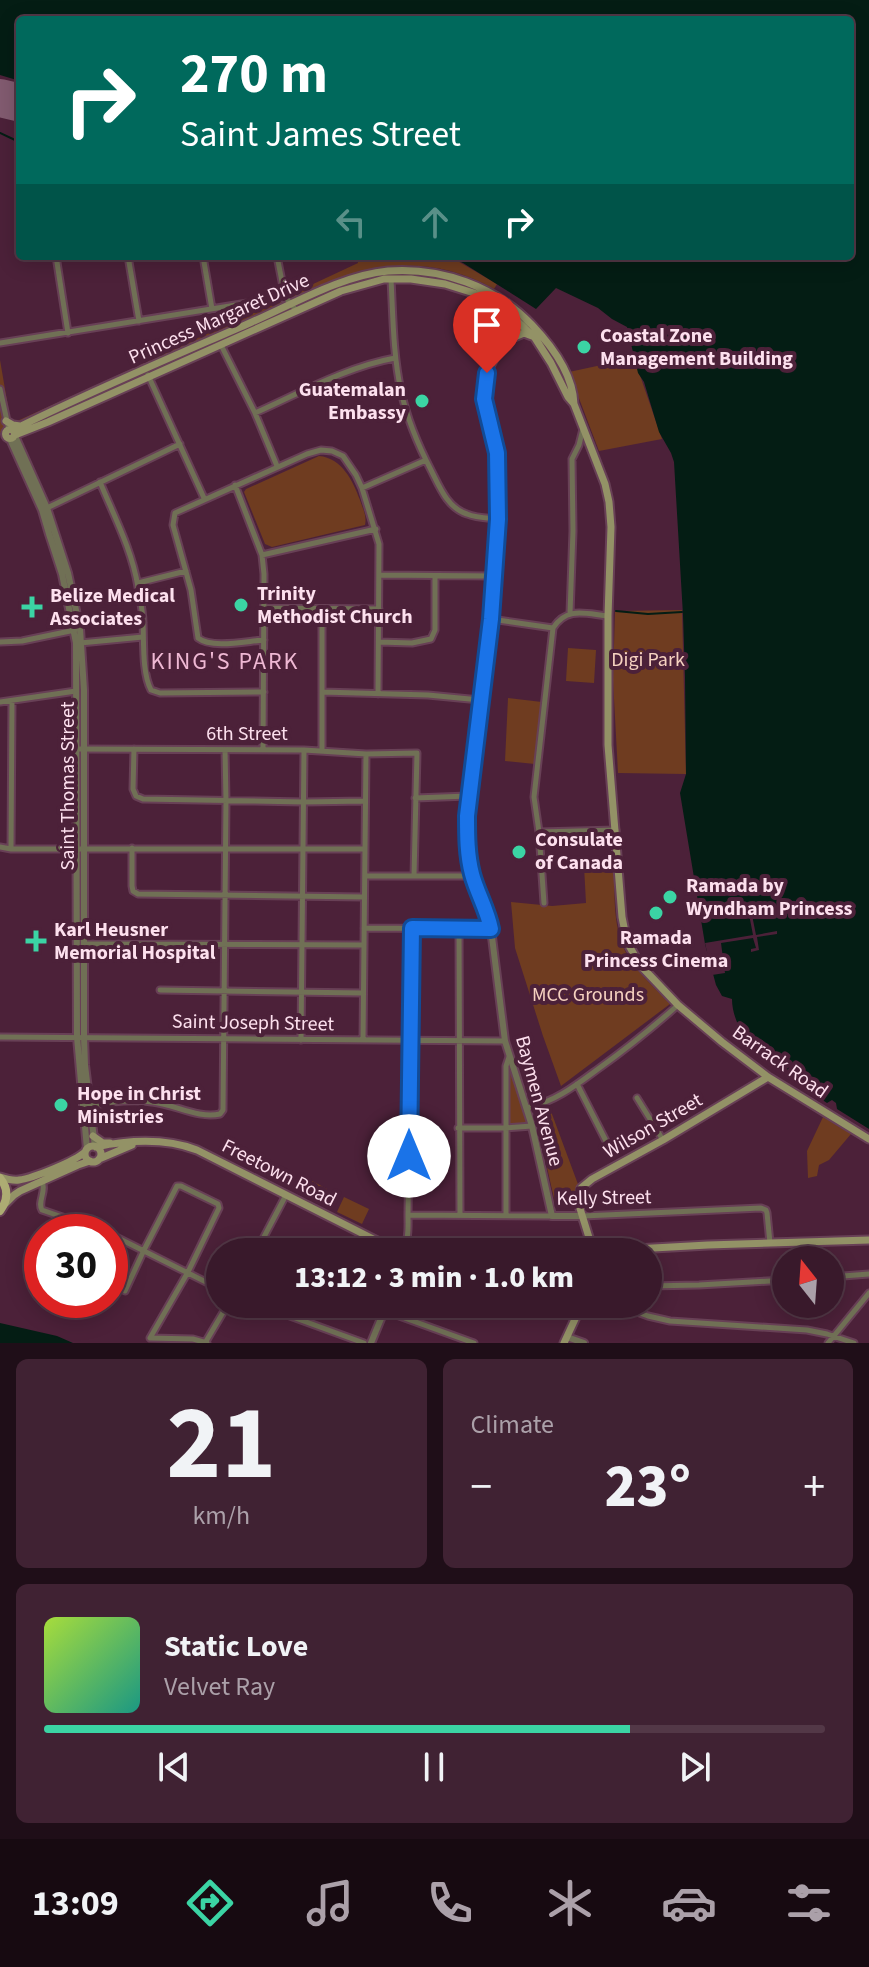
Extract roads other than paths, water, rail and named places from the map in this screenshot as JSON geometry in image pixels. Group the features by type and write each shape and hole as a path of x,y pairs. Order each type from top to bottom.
{"main road":[{"name":"Princess Margaret Drive","path":"9,433 27,431 147,372 221,345 348,279 430,272 461,280 500,297 549,345 564,369 605,484 611,527 608,745 622,917 627,942 640,965 678,1005"},
{"name":"Princess Margaret Drive","path":"391,275 445,284 477,294 525,323 574,404"},
{"name":"Princess Margaret Drive","path":"0,443 13,425 22,425 294,308"},
{"path":"512,316 516,326 512,338"},
{"path":"512,338 524,333 535,338"},
{"name":"Barrack Road","path":"678,1005 768,1077 869,1139"},
{"name":"Wilson Street","path":"589,1238 578,1202 581,1188 768,1077"},
{"path":"93,1136 103,1143 116,1144"},
{"name":"Freetown Road","path":"0,1177 11,1180 25,1178 75,1159 91,1149 116,1144 169,1142 197,1150 255,1177 371,1238"},
{"name":"Freetown Road","path":"99,1159 138,1143"},
{"path":"2,1208 14,1195 78,1165 99,1159 100,1151 91,1149 86,1157 90,1161"},
{"path":"0,1177 6,1189 2,1208"},
{"path":"662,1248 869,1240"},
{"path":"565,1340 575,1318"}],"street":[{"path":"57,260 68,333"},
{"path":"129,260 139,321"},
{"path":"204,260 212,309"},
{"path":"278,260 285,297 294,308"},
{"path":"391,275 395,358 401,392 426,460 453,505 466,514 498,519"},
{"path":"0,343 285,297"},
{"name":"Baymen Avenue","path":"525,323 492,363 484,387 485,408 497,453 498,519 491,619 468,796 467,839 473,876 491,929 505,1041 532,1126 552,1216"},
{"path":"221,345 277,466"},
{"path":"255,413 352,371 395,358"},
{"path":"147,372 204,498"},
{"path":"0,389 9,433"},
{"path":"570,613 572,459 583,429"},
{"name":"Saint Thomas Street","path":"9,433 47,508 52,533"},
{"name":"Saint Thomas Street","path":"9,433 68,573 84,690 80,749"},
{"path":"47,508 180,444"},
{"path":"264,640 214,644 198,638 191,590 173,518 179,509 277,466 321,450 332,451 343,456 356,475 379,544 378,694"},
{"path":"576,451 592,451"},
{"path":"362,488 426,460"},
{"path":"100,482 125,541 138,583 151,690 160,693 264,692"},
{"path":"235,484 262,555 265,608 263,750"},
{"path":"262,555 376,529"},
{"path":"138,583 186,571"},
{"path":"379,575 495,576"},
{"path":"379,642 412,643 431,639 435,630 435,576"},
{"path":"265,608 379,609"},
{"path":"322,609 322,751"},
{"path":"544,903 534,797 553,628 570,613 608,616"},
{"path":"491,619 553,628"},
{"path":"0,642 77,630"},
{"path":"79,643 143,637"},
{"name":"Saint Thomas Street","path":"79,643 80,1037 91,1149"},
{"path":"0,702 77,691"},
{"path":"322,692 480,700"},
{"path":"11,849 12,701"},
{"name":"6th Street","path":"80,749 417,753 415,798"},
{"path":"134,749 133,789 136,796 143,799 365,801"},
{"path":"86,1106 150,1101 205,1115 216,1116 223,1110 225,750"},
{"path":"301,1040 304,750"},
{"path":"363,1040 366,754"},
{"path":"414,876 415,798 468,796"},
{"path":"539,832 616,830"},
{"path":"0,847 365,849"},
{"name":"Saint Thomas Street","path":"80,848 84,944 80,1037"},
{"path":"132,848 132,886 138,894 364,897"},
{"path":"365,876 473,876"},
{"path":"364,928 491,929"},
{"path":"406,1238 412,928"},
{"path":"459,928 460,1215"},
{"path":"84,944 363,945"},
{"path":"160,990 363,993"},
{"path":"527,1108 562,1095 638,1041 678,1005"},
{"name":"Saint Joseph Street","path":"0,1037 505,1041"},
{"path":"506,1214 506,1066 509,1057"},
{"path":"577,1084 607,1143"},
{"path":"637,1098 663,1140"},
{"name":"Saint Thomas Street","path":"86,1106 93,1136 91,1149"},
{"path":"458,1128 532,1126"},
{"path":"42,1181 40,1208 56,1214"},
{"path":"128,1285 177,1186 181,1186 220,1205 188,1272 150,1338 193,1339 206,1343 220,1318"},
{"path":"263,1238 286,1195"},
{"name":"Kelly Street","path":"408,1215 583,1216 761,1208 767,1213 770,1243"},
{"path":"128,1243 206,1282"},
{"path":"844,1276 869,1274"},
{"path":"662,1286 772,1281"},
{"path":"828,1343 869,1293"},
{"path":"295,1318 364,1343"},
{"path":"371,1343 381,1318"},
{"path":"412,1318 474,1343"},
{"path":"657,1318 789,1329 834,1336 854,1343"},
{"path":"565,1340 584,1343"}],"waterway":[{"path":"0,133 15,140"},
{"path":"616,611 648,614 682,612"}],"place":[{"name":"Coastal Zone Management Building","path":"584,347"},
{"name":"Guatemalan Embassy","path":"422,401"},
{"name":"Trinity Methodist Church","path":"241,605"},
{"name":"Belize Medical Associates","path":"32,607"},
{"name":"Consulate of Canada","path":"519,852"},
{"name":"Ramada by Wyndham Princess","path":"670,897"},
{"name":"Ramada Princess Cinema","path":"656,913"},
{"name":"Karl Heusner Memorial Hospital","path":"36,941"},
{"name":"Hope in Christ Ministries","path":"61,1105"}],"district":[{"name":"KING'S PARK","path":"225,661"}],"park label":[{"name":"Digi Park","path":"648,660"},
{"name":"MCC Grounds","path":"588,995"}]}
